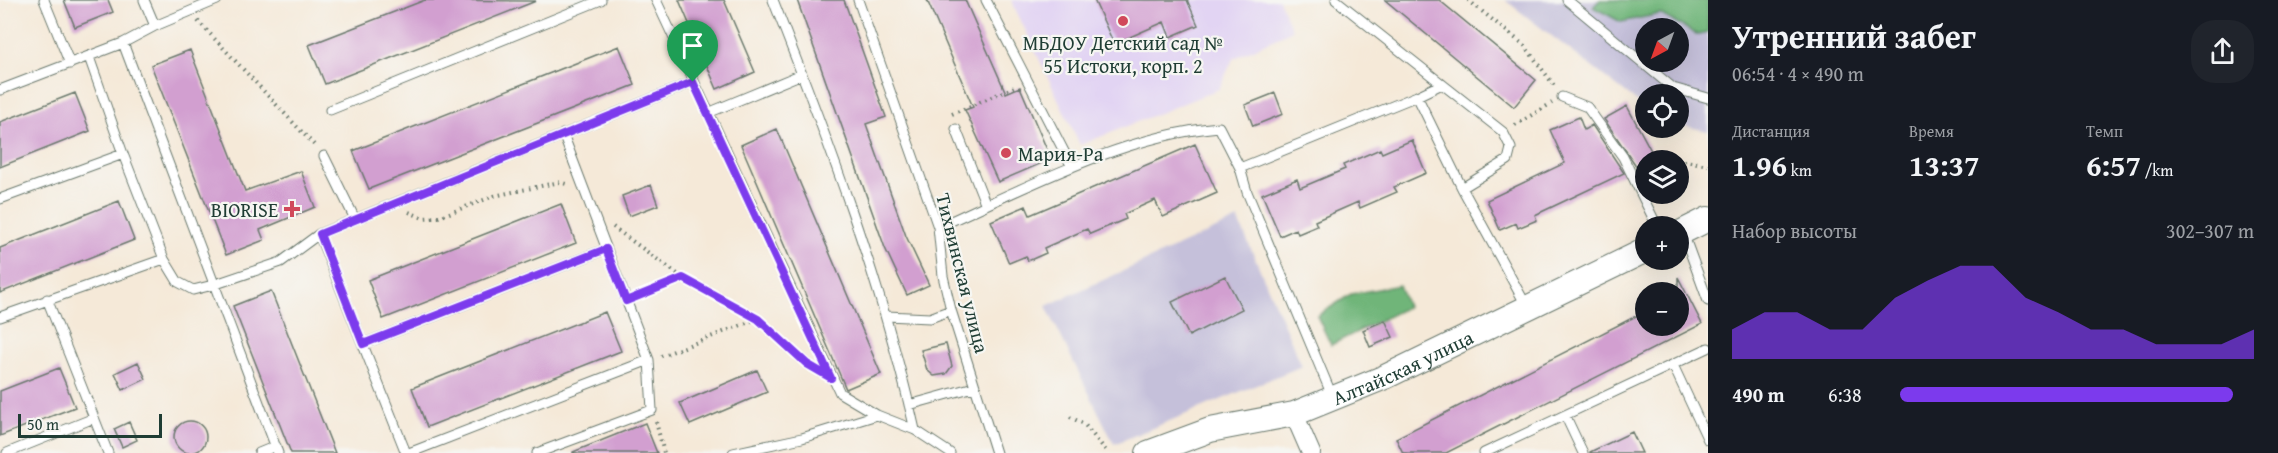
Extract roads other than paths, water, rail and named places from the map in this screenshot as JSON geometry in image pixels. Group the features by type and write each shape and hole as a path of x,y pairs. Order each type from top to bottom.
{"street":[{"path":"1689,229 1708,219"},
{"name":"Алтайская улица","path":"1148,453 1210,430 1294,414 1385,377 1635,255"},
{"path":"1294,414 1311,453"}],"lane":[{"path":"44,0 70,64"},
{"path":"144,0 155,26"},
{"path":"0,90 123,43 155,26 217,0"},
{"path":"330,110 601,0"},
{"path":"656,0 840,393 877,416 915,430 950,453"},
{"path":"773,0 802,74 886,316 915,430"},
{"name":"Тихвинская улица","path":"858,0 938,226 943,276 951,310 996,453"},
{"path":"986,0 1072,167"},
{"path":"1336,0 1503,132 1511,148 1508,160 1462,188"},
{"path":"1567,0 1673,88 1708,98"},
{"path":"123,43 277,450 259,453"},
{"path":"89,57 123,154 165,259 178,282 193,290 281,262 320,234 693,82"},
{"path":"708,113 802,74"},
{"path":"1240,168 1442,84"},
{"path":"1417,96 1462,188 1527,308"},
{"path":"1562,97 1587,107 1623,157 1652,216"},
{"path":"938,226 1072,167 1184,130 1219,127 1240,168 1244,186 1333,398"},
{"path":"956,129 986,205"},
{"path":"537,453 652,410 649,360 563,134"},
{"path":"0,199 123,154"},
{"path":"324,156 355,219"},
{"path":"320,234 407,453 649,360"},
{"path":"363,344 606,249"},
{"path":"1689,253 1708,301"},
{"path":"0,317 165,259"},
{"path":"46,299 108,453"},
{"path":"886,316 930,318 951,310"},
{"path":"1484,453 1566,417 1708,348"},
{"path":"1672,365 1708,440"},
{"path":"909,405 975,387"},
{"path":"733,453 802,438 877,416"},
{"path":"1566,417 1583,453"},
{"path":"7,453 94,418"}],"place":[{"name":"МБДОУ Детский сад № 55 Истоки, корп. 2","path":"1123,21"},
{"name":"Мария-Ра","path":"1006,153"},
{"name":"BIORISE","path":"292,209"}]}
